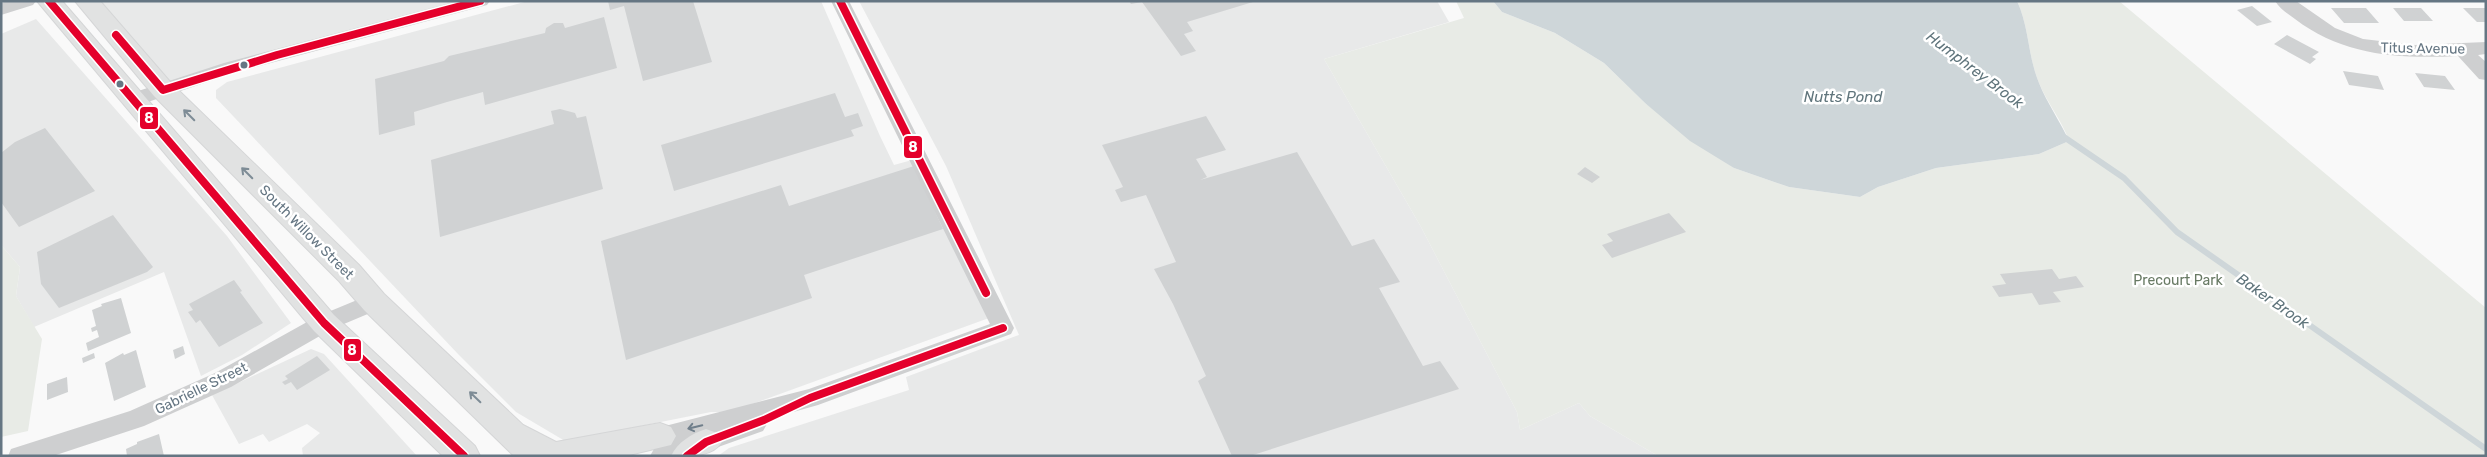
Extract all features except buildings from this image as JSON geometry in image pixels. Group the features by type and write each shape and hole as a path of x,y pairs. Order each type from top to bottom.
{"main road":[{"path":"49,1 324,324 464,456"},
{"name":"South Willow Street","path":"87,1 164,90 349,273 374,302 535,456"},
{"path":"506,428 546,452 556,455 628,440 661,446"}],"street":[{"path":"1,9 27,1"},
{"path":"133,100 277,55 481,1"},
{"path":"615,456 661,446 810,398 1003,328 840,1"},
{"name":"Titus Avenue","path":"2284,1 2323,30 2366,46 2388,49 2463,50 2486,48"},
{"path":"2463,50 2486,74"},
{"name":"Gabrielle Street","path":"20,456 136,419 223,380 324,324 374,302"},
{"path":"661,446 696,449 810,398"}],"shaded area":[{"path":"87,1 481,1 163,90"},
{"path":"528,1 821,1 894,165 912,160 989,318 730,412 711,412 565,441 516,412 458,354 216,98 216,90 227,82"},
{"path":"859,1 1437,1 1449,22 1324,59 1421,227 1517,412 1520,430 1579,403 1590,416 1658,456 718,456 729,448 909,390 906,377 1019,335 946,166"},
{"path":"36,19 227,236 291,323 242,355 201,376 164,272 34,327 16,296 20,267 1,245 1,34"},
{"path":"311,349 324,354 417,456 303,456 302,448 320,433 307,424 269,442 263,434 239,444 212,395"}],"green space":[{"name":"Precourt Park","path":"1456,1 1493,1 1502,12 1555,33 1604,63 1645,103 1734,168 1789,187 1860,197 1878,187 1936,168 2039,154 2069,141 2035,73 2024,21 2017,1 2119,1 2486,308 2486,456 1658,456 1590,416 1579,403 1520,430 1517,412 1421,227 1324,59 1464,18"},
{"path":"1,245 20,267 16,296 42,339 28,431 1,437"}],"water":[{"name":"Nutts Pond","path":"1493,1 2017,1 2024,21 2035,73 2069,141 2039,154 1936,168 1878,187 1860,197 1789,187 1734,168 1690,141 1645,103 1604,63 1555,33 1502,12"}],"waterway":[{"name":"Baker Brook","path":"2064,137 2124,178 2177,232 2486,449"}],"transit line":[{"name":"8","path":"49,1 324,323 464,456"},
{"name":"8","path":"116,35 163,90 277,55 480,1"},
{"name":"8","path":"840,1 986,293"},
{"name":"8","path":"687,456 706,442 764,420 810,398 1003,328"}],"water label":[{"name":"Humphrey Brook","path":"1975,70"}]}
